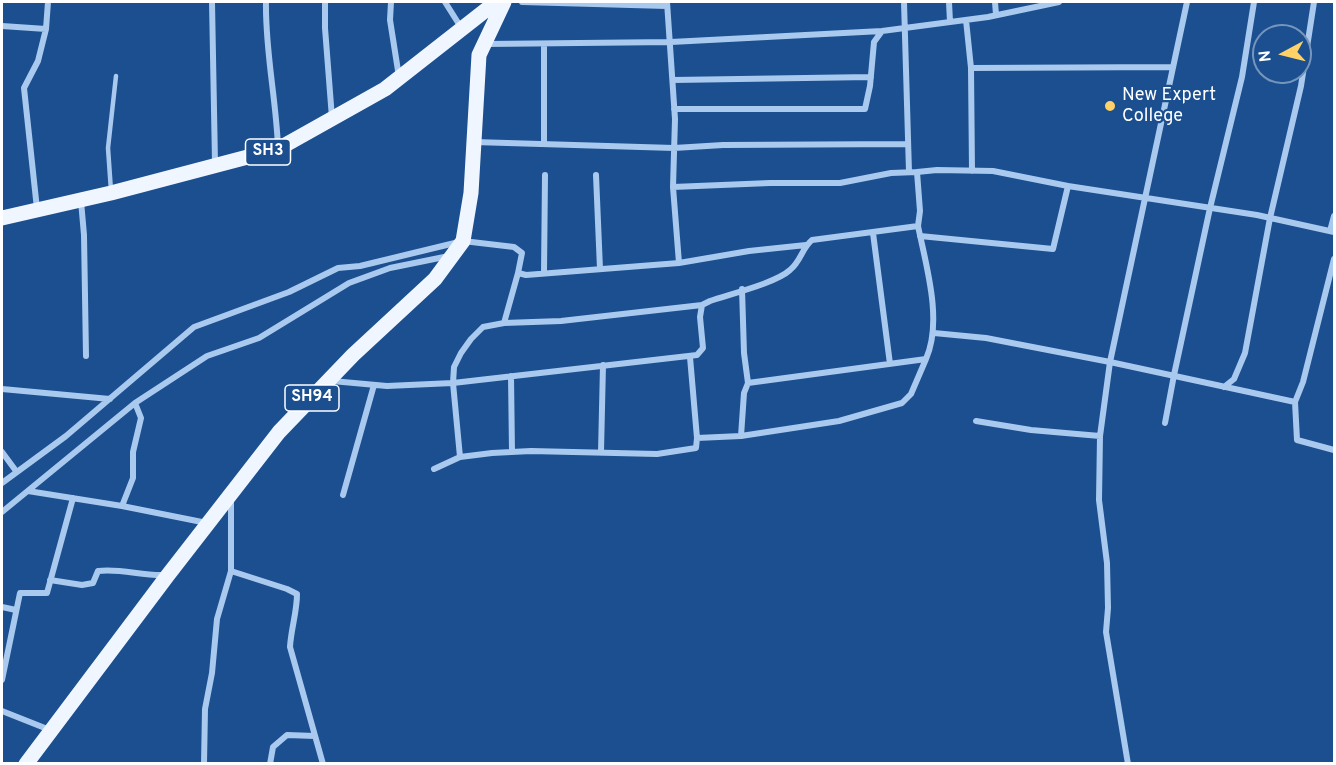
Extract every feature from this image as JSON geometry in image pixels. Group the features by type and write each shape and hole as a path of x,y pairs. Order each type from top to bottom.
{"main road":[{"name":"SH3","path":"2,218 111,194 278,149 385,88 496,2"},
{"name":"SH94","path":"26,764 279,432 353,355 435,279 463,241 471,194 479,55 504,2"}],"street":[{"path":"37,210 24,88 38,61 46,29 48,2"},
{"path":"212,2 216,167"},
{"path":"266,2 278,149"},
{"path":"325,2 332,118"},
{"path":"391,2 390,20 399,78"},
{"path":"445,2 462,29"},
{"path":"522,2 667,4 673,80 673,187 679,263"},
{"path":"904,2 909,172"},
{"path":"949,2 950,22"},
{"path":"995,2 996,15"},
{"path":"483,44 670,42 882,31 966,20 996,15 1031,5 1059,2"},
{"path":"1128,764 1106,632 1107,563 1099,500 1100,436 1110,362 1187,2"},
{"path":"1165,423 1173,375 1210,208 1242,77 1254,2"},
{"path":"1224,387 1234,379 1245,353 1270,218 1301,86 1314,2"},
{"path":"966,20 970,68 972,171"},
{"path":"2,26 46,29"},
{"path":"674,109 865,109 874,42 882,31"},
{"path":"544,44 544,144"},
{"path":"970,68 1173,67"},
{"path":"673,80 871,77"},
{"path":"474,142 674,148 723,145 908,144"},
{"path":"673,187 840,183 891,172 993,171 1068,186 1270,218 1332,231 1335,216"},
{"path":"697,438 741,436 839,421 902,403 912,394 931,348 934,333 930,285 918,226 920,211 917,172"},
{"path":"544,273 545,175"},
{"path":"596,175 600,269"},
{"path":"920,236 1053,249 1068,186"},
{"path":"81,200 84,235 86,356"},
{"path":"460,458 453,383 454,367 471,339 483,327 504,323 571,320 702,306 742,289 776,279 789,271 802,258 806,245 812,240 918,226"},
{"path":"873,233 890,364"},
{"path":"2,483 66,436 194,327 289,292 338,268 370,264 463,241 514,247 522,253 504,323"},
{"path":"518,273 526,275 679,263 749,251 806,245"},
{"path":"2,512 135,404 207,356 259,338 349,282 390,268 453,255"},
{"path":"1335,259 1303,382 1295,402 1297,440 1335,450"},
{"path":"741,436 744,393 748,383 744,353 742,289"},
{"path":"329,380 387,387 453,383 690,357 697,355 703,348 700,317 702,306"},
{"path":"934,333 986,338 1295,402"},
{"path":"434,469 460,458 512,452 657,454 696,448 690,357"},
{"path":"748,383 926,359"},
{"path":"601,452 603,365"},
{"path":"511,376 512,452"},
{"path":"343,495 374,385"},
{"path":"2,389 110,399"},
{"path":"122,506 133,478 133,452 141,418 135,404"},
{"path":"976,421 1031,430 1100,436"},
{"path":"2,452 16,471"},
{"path":"28,491 208,523"},
{"path":"204,764 205,709 212,673 217,619 231,571 231,494"},
{"path":"2,680 4,660 20,593 47,593 73,498"},
{"path":"50,580 82,585 93,583 98,571 108,570 147,576 168,575"},
{"path":"231,571 297,594 290,647 323,764"},
{"path":"2,607 16,610"},
{"path":"2,711 51,730"},
{"path":"270,764 273,747 287,735 315,736"}],"lane":[{"path":"111,194 108,148 116,76"}],"place":[{"name":"New Expert College","path":"1110,106"}]}
